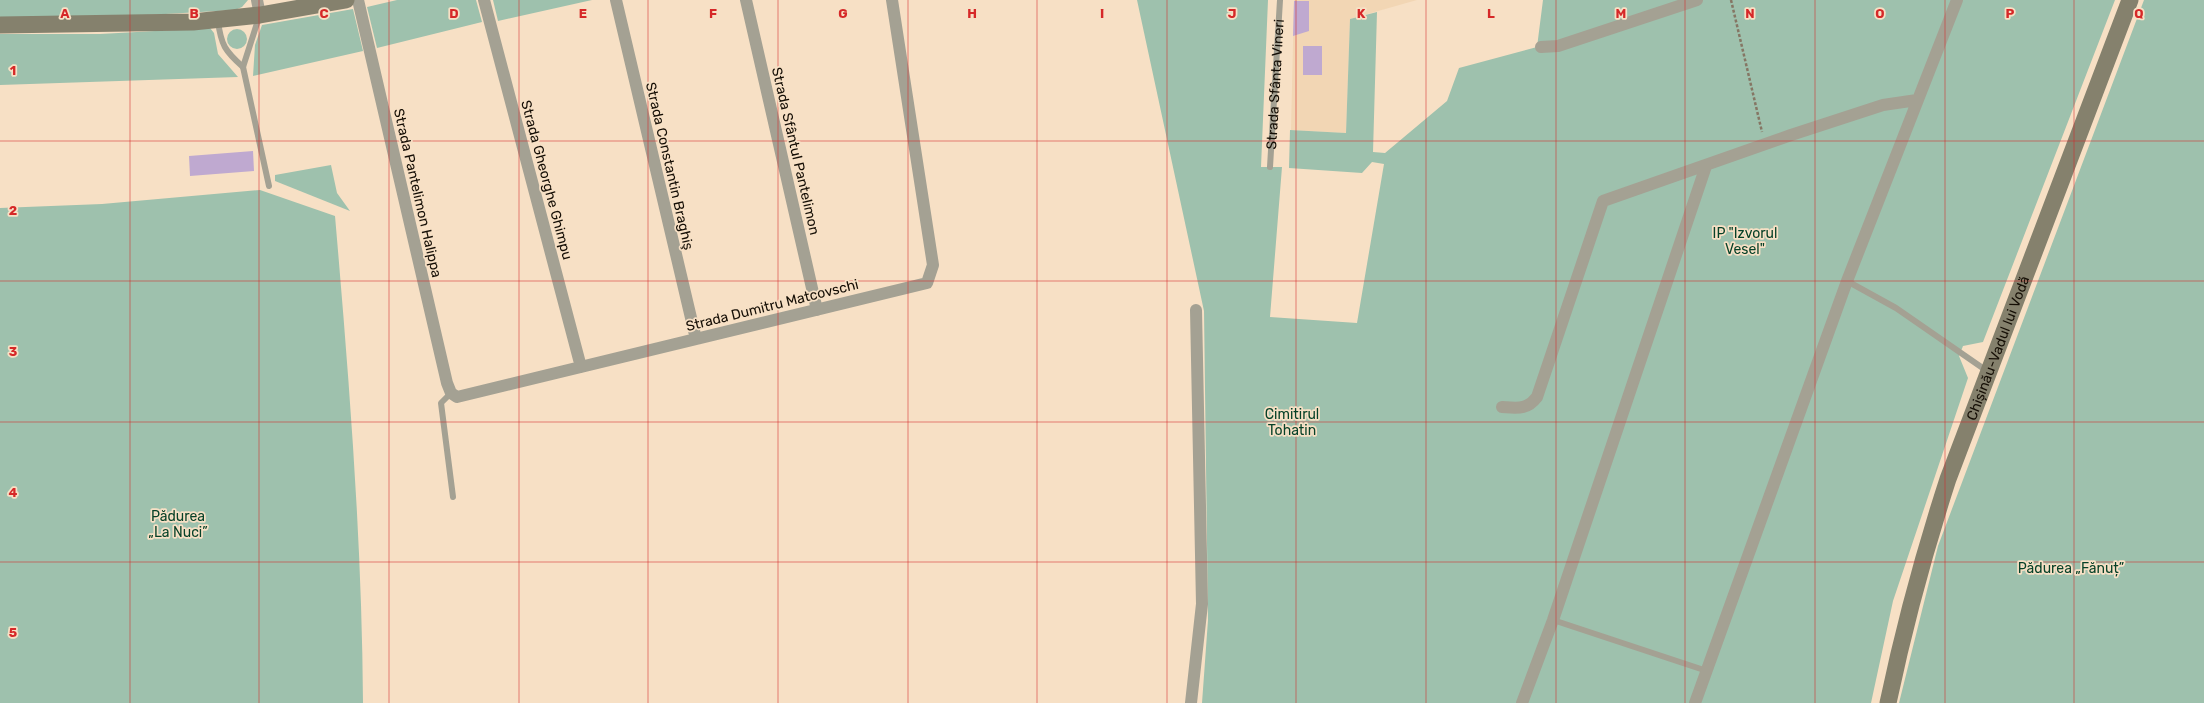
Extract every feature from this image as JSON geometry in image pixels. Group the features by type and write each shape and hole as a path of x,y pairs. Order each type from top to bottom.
{"main road":[{"path":"0,25 218,20 258,8 346,0"},
{"name":"Chișinău-Vadul lui Vodă","path":"1888,703 1907,621 1931,533 1948,479 1990,373 2130,0"}],"street":[{"name":"Strada Pantelimon Halippa","path":"358,0 451,393"},
{"name":"Strada Gheorghe Ghimpu","path":"484,0 581,367"},
{"name":"Strada Constantin Braghiş","path":"616,0 696,339"},
{"name":"Strada Sfântul Pantelimon","path":"746,0 817,310"},
{"name":"Strada Dumitru Matcovschi","path":"451,393 457,397 927,283 933,265 892,0"},
{"path":"1541,46 1558,46 1697,0"},
{"path":"1695,703 1847,281 1957,0"},
{"path":"1502,407 1519,408 1531,405 1537,397 1603,201 1765,144 1883,105 1917,100"},
{"path":"1522,703 1553,620 1706,166"},
{"path":"1191,703 1202,604 1196,310"}],"lane":[{"name":"Strada Sfânta Vineri","path":"1270,167 1280,0"},
{"path":"258,8 243,67 269,186"},
{"path":"218,20 221,42 228,54 243,67"},
{"path":"1847,281 1896,308 1990,373"},
{"path":"451,393 442,403 452,497"},
{"path":"1553,620 1707,671"}],"path":[{"path":"1731,0 1765,144"}],"shaded area":[{"path":"1294,0 1417,0 1350,19 1346,133 1291,130"}],"green space":[{"path":"0,0 248,0 242,7 235,10 131,16 0,18"},
{"path":"397,0 476,0 482,22 377,48 367,7"},
{"path":"493,0 592,0 498,21"},
{"name":"IP \"Izvorul Vesel\"","path":"1137,0 1268,0 1261,167 1282,167 1270,317 1357,323 1384,164 1372,162 1362,173 1289,168 1290,130 1346,133 1350,19 1377,12 1373,152 1385,153 1447,101 1459,68 1537,47 1543,0 2115,0 1983,342 1963,346 1959,356 1968,378 1893,601 1871,703 1202,703 1208,620 1204,311"},
{"name":"Pădurea „Fănuț”","path":"2144,0 2204,0 2204,703 1899,703 1938,546"},
{"path":"353,9 363,51 253,76 255,45 262,25"},
{"path":"210,28 214,33 218,54 238,77 0,85 0,34 100,34"},
{"path":"237,29 244,32 247,39 244,46 237,49 230,46 227,39 230,32"},
{"path":"331,165 337,193 350,211 275,181 275,175"},
{"name":"Pădurea „La Nuci”","path":"260,190 335,216 354,460 360,581 363,703 0,703 0,208 102,204"}],"building":[{"path":"1294,1 1309,1 1309,31 1293,36"},
{"path":"1303,46 1322,46 1322,75 1303,75"},
{"path":"253,151 254,171 190,176 189,156"}],"park label":[{"name":"Cimitirul Tohatin","path":"1292,422"}]}
